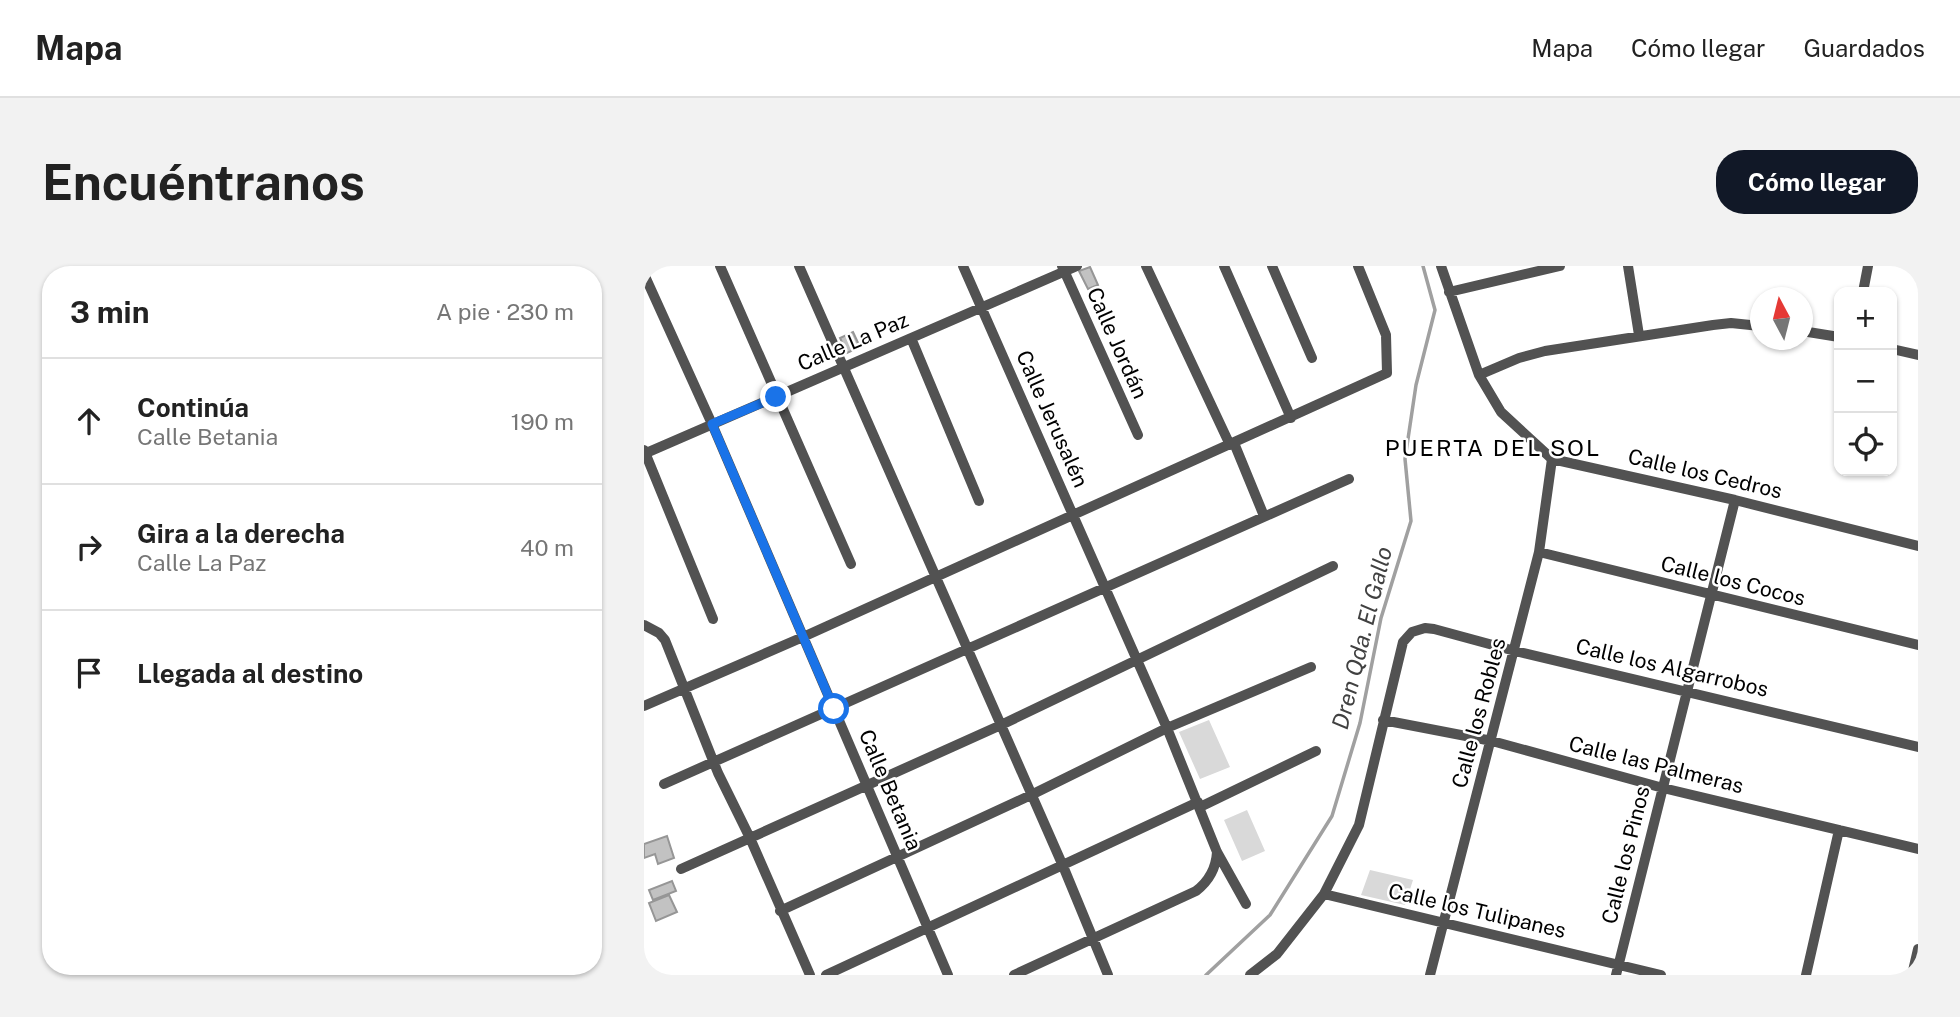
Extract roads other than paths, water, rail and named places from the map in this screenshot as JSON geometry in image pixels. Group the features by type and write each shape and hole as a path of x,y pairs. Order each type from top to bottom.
{"street":[{"path":"644,268 650,266"},
{"path":"720,266 850,564"},
{"path":"799,266 1063,866 1108,975"},
{"name":"Calle Jerusalén","path":"963,266 1138,661 1217,852 1246,904"},
{"name":"Calle La Paz","path":"645,452 843,368 1063,269 1077,266"},
{"path":"1146,266 1264,516"},
{"path":"1224,266 1291,418"},
{"path":"1272,266 1312,358"},
{"path":"644,706 1074,516 1387,373 1386,335 1358,266"},
{"path":"1441,266 1479,375 1501,412 1552,459"},
{"path":"1449,292 1560,266"},
{"path":"1628,266 1639,335"},
{"path":"1864,287 1868,266"},
{"name":"Calle Jordán","path":"1063,269 1138,435"},
{"name":"Calle Betania","path":"644,274 712,424 948,975"},
{"path":"1479,375 1518,358 1545,351 1731,323 1750,325"},
{"path":"1813,333 1834,336"},
{"path":"911,338 979,501"},
{"path":"1896,350 1918,355"},
{"path":"645,452 713,619"},
{"name":"Calle los Cedros","path":"1552,459 1735,500 1918,546"},
{"name":"Calle los Robles","path":"1430,975 1539,552 1552,459"},
{"path":"664,784 1349,479"},
{"name":"Calle los Pinos","path":"1617,970 1735,500"},
{"name":"Calle los Cocos","path":"1539,552 1918,645"},
{"path":"681,869 1001,725 1333,566"},
{"path":"644,625 659,633 665,640 713,762 750,838 810,975"},
{"name":"Calle los Algarrobos","path":"1384,720 1403,642 1418,629 1434,629 1515,651 1688,690 1918,747"},
{"path":"781,910 1031,795 1167,728 1311,667"},
{"path":"1250,975 1277,954 1324,894 1359,825 1384,720"},
{"name":"Calle las Palmeras","path":"1384,720 1492,741 1663,788 1918,849"},
{"path":"826,975 1316,751"},
{"path":"1806,975 1839,830"},
{"path":"1014,975 1196,891 1205,883 1216,864 1217,852"},
{"name":"Calle los Tulipanes","path":"1324,894 1443,922 1617,970 1661,975"},
{"path":"1912,975 1918,949"}],"waterway":[{"name":"Dren Qda. El Gallo","path":"1206,975 1270,915 1332,816 1360,723 1381,618 1411,521 1405,459 1416,385 1435,310 1423,266"}],"district":[{"name":"PUERTA DEL SOL","path":"1493,448"}]}
